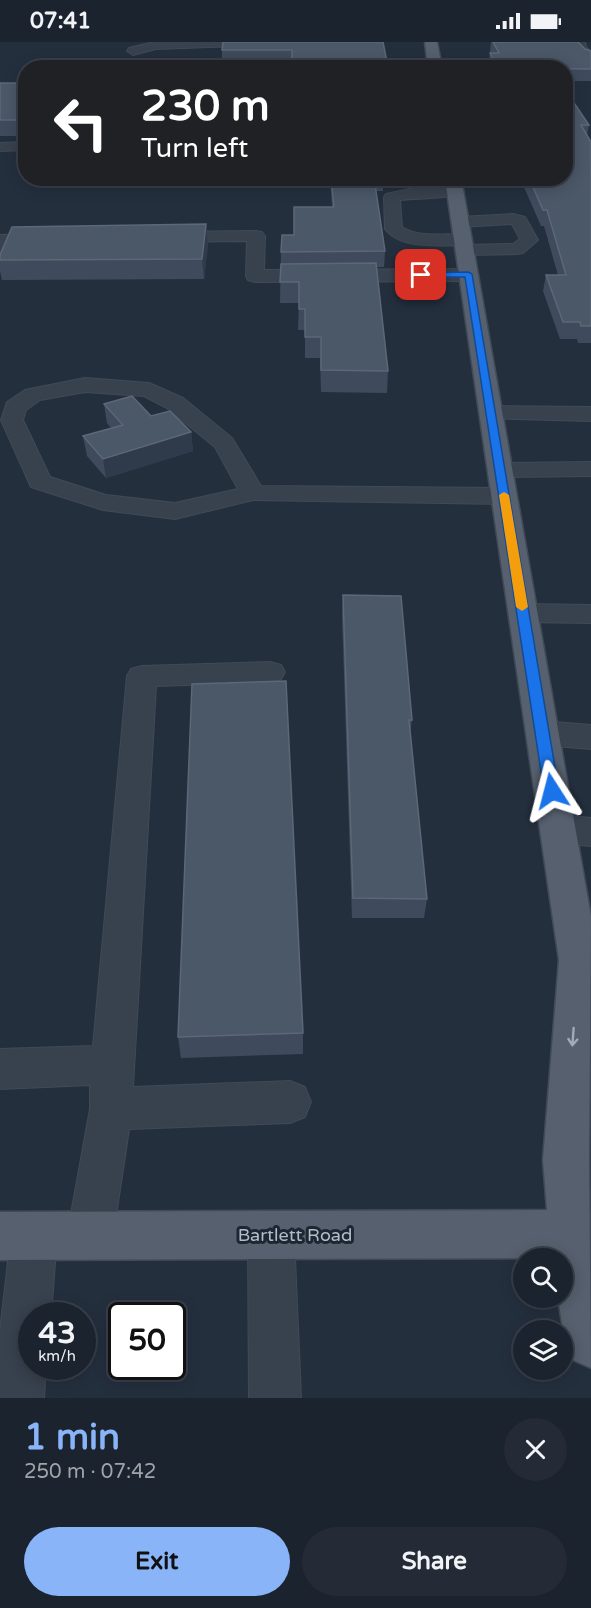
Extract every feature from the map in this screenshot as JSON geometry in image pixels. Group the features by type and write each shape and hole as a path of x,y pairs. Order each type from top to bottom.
{"main road":[{"path":"431,42 434,60"},
{"path":"454,186 542,733 574,830 584,959 566,1160 582,1234 591,1342"},
{"name":"Bartlett Road","path":"17,1236 582,1234"}],"lane":[{"path":"133,51 156,45 237,42"},
{"path":"579,42 580,48 591,59"},
{"path":"0,147 18,146"},
{"path":"449,186 393,197 394,229 403,236 464,247"},
{"path":"148,237 256,236 255,276 464,247"},
{"path":"0,248 4,239 64,238"},
{"path":"253,493 224,443 175,403 148,390 85,385 33,395 15,407 12,420 40,482 102,502 175,511 253,493 502,483 591,469"},
{"path":"491,413 591,414"},
{"path":"523,613 591,615"},
{"path":"90,1236 111,1109 112,1065 142,676 270,672"},
{"path":"542,733 591,737"},
{"path":"0,1069 112,1065"},
{"path":"111,1109 290,1102"},
{"path":"271,1235 274,1398"},
{"path":"17,1236 18,1398"}],"building":[{"path":"223,42 383,42 387,60 292,60 292,50 222,50"},
{"path":"493,42 578,42 591,51 591,69 573,69 573,60 493,60 490,53 499,53"},
{"path":"0,83 18,83 18,120 0,120"},
{"path":"573,101 589,125 581,125 591,142 591,326 581,326 580,322 563,322 546,275 566,275 547,210 543,210 532,186 573,186"},
{"path":"332,186 375,186 385,251 281,252 282,235 294,235 294,207 334,207"},
{"path":"206,224 202,259 0,260 12,227"},
{"path":"376,263 388,371 321,370 321,337 305,337 305,309 299,309 299,282 280,282 281,264"},
{"path":"132,396 151,416 170,411 191,432 103,459 83,436 123,425 104,404"},
{"path":"343,595 401,596 412,720 409,720 427,899 353,898"},
{"path":"286,681 303,1033 178,1037 192,684"}],"slow traffic":[{"path":"504,495 522,607"}],"route":[{"path":"421,275 468,274 552,791"}]}
